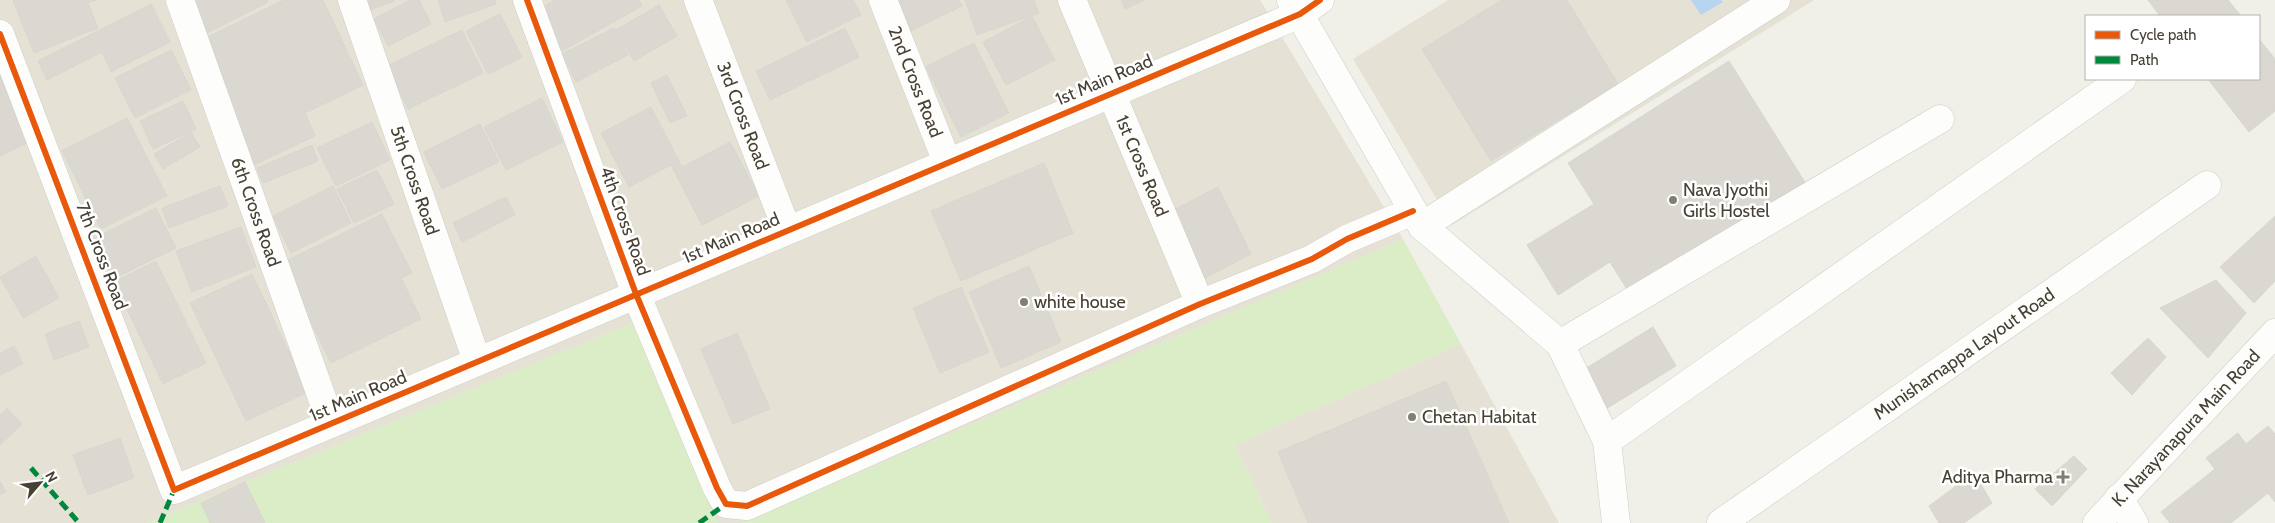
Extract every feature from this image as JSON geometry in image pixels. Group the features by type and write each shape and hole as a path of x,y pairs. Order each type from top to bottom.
{"street":[{"name":"6th Cross Road","path":"180,0 331,423"},
{"name":"5th Cross Road","path":"352,0 478,361"},
{"name":"4th Cross Road","path":"527,0 636,294 717,488 726,504 747,506 1200,304"},
{"name":"3rd Cross Road","path":"698,0 787,230"},
{"name":"2nd Cross Road","path":"883,0 947,162"},
{"name":"1st Cross Road","path":"1072,0 1200,304"},
{"path":"1200,304 1312,259 1347,239 1418,218 1776,0"},
{"name":"1st Main Road","path":"174,490 1111,93 1304,4"},
{"path":"1304,4 1418,218 1560,344 1607,441 1616,523"},
{"name":"7th Cross Road","path":"0,34 174,490"},
{"path":"1607,441 2121,80"},
{"path":"1560,344 1940,119"},
{"name":"Munishamappa Layout Road","path":"1721,523 2206,185"},
{"name":"K. Narayanapura Main Road","path":"2096,523 2274,336"},
{"path":"2119,498 2134,523"}],"shaded area":[{"path":"0,0 1260,0 1403,239 742,523 717,523 632,323 147,523 0,523"},
{"path":"1448,0 1814,0 1452,225 1353,59"},
{"path":"1461,344 1559,523 1272,523 1235,445"}],"green space":[{"path":"1403,239 1461,344 1235,445 1272,523 742,523"},
{"path":"632,323 717,523 147,523"}],"water":[{"path":"1691,0 1721,0 1723,2 1701,15"}],"building":[{"path":"13,0 96,0 88,3 98,28 34,53"},
{"path":"186,0 267,0 268,2 203,35"},
{"path":"284,0 323,0 363,85 305,113 315,136 254,165 195,43"},
{"path":"362,0 394,0 395,1 366,11"},
{"path":"410,0 419,0 431,24 388,46 374,19"},
{"path":"438,0 495,0 496,4 445,22"},
{"path":"555,0 639,0 642,6 562,51 539,9"},
{"path":"786,0 853,0 861,15 807,42"},
{"path":"896,0 959,0 962,6 911,31"},
{"path":"965,0 1034,0 1039,13 977,35"},
{"path":"1121,0 1144,0 1125,9"},
{"path":"1502,0 1567,0 1618,84 1491,161 1422,49"},
{"path":"2148,0 2228,0 2240,15 2159,15"},
{"path":"151,4 170,42 111,72 102,52 47,80 38,61"},
{"path":"659,5 677,36 634,61 616,30"},
{"path":"500,14 522,57 488,74 466,31"},
{"path":"1032,16 1055,60 1006,85 983,42"},
{"path":"614,28 628,55 576,82 562,54"},
{"path":"845,28 859,57 770,100 756,71"},
{"path":"462,30 483,73 408,109 387,66"},
{"path":"2260,40 2275,59 2275,111 2249,132 2209,80 2260,80"},
{"path":"974,43 1009,113 961,137 926,67"},
{"path":"171,50 191,90 135,118 115,78"},
{"path":"0,54 36,139 0,156"},
{"path":"1729,61 1806,184 1630,294 1610,262 1558,295 1527,245 1594,204 1568,163"},
{"path":"667,75 687,116 670,123 651,83"},
{"path":"542,98 563,142 506,170 484,127"},
{"path":"183,101 196,129 153,149 140,121"},
{"path":"651,107 682,167 730,142 759,196 702,225 671,165 629,187 601,133"},
{"path":"127,118 167,196 101,229 62,151"},
{"path":"372,122 390,160 336,186 317,148"},
{"path":"480,124 499,162 442,189 424,152"},
{"path":"191,132 200,147 163,169 154,154"},
{"path":"312,145 318,161 263,183 257,168"},
{"path":"1044,163 1073,233 961,281 931,211"},
{"path":"377,170 394,204 354,223 337,189"},
{"path":"220,186 228,206 169,228 162,208"},
{"path":"333,186 351,223 291,253 273,216"},
{"path":"1218,187 1251,254 1199,281 1166,214"},
{"path":"506,197 515,215 462,242 453,223"},
{"path":"156,208 176,248 113,279 93,239"},
{"path":"382,214 412,273 401,278 421,319 331,363 282,263"},
{"path":"2275,216 2275,281 2254,303 2220,267"},
{"path":"241,227 256,267 192,292 176,251"},
{"path":"36,256 59,298 23,318 0,277"},
{"path":"156,261 206,363 163,384 114,282"},
{"path":"1029,266 1061,342 1001,368 969,292"},
{"path":"252,274 308,392 246,421 190,303"},
{"path":"2216,280 2246,313 2208,358 2160,308"},
{"path":"961,287 989,352 940,373 913,308"},
{"path":"79,321 89,347 54,360 45,334"},
{"path":"1653,327 1676,366 1604,410 1580,372"},
{"path":"737,333 770,409 733,424 701,349"},
{"path":"2148,338 2166,357 2132,395 2111,373"},
{"path":"14,346 23,364 0,375 0,353"},
{"name":"Chetan Habitat","path":"1446,381 1509,523 1308,523 1278,452"},
{"path":"7,408 22,424 0,445 0,415"},
{"path":"2268,426 2275,434 2275,502 2268,493 2231,523 2170,523 2161,512 2215,469 2206,458 2238,433 2246,444"},
{"path":"120,438 134,478 88,495 73,455"},
{"path":"2074,456 2087,469 2052,506 2035,489"},
{"path":"1974,473 1992,503 1964,523 1939,523 1929,506"},
{"path":"0,481 6,492 0,495"},
{"path":"245,482 265,523 210,523 201,503"}],"marked path":[{"path":"31,468 79,523"},
{"path":"160,523 174,490"},
{"path":"699,523 726,504"}],"cycle path":[{"path":"527,0 636,294 717,488 726,504 747,506 1200,304 1312,259 1347,239 1413,211"},
{"path":"0,34 174,490 1300,14 1320,0"}],"place":[{"name":"Nava Jyothi Girls Hostel","path":"1673,200"},
{"name":"white house","path":"1024,302"},
{"name":"Chetan Habitat","path":"1412,417"},
{"name":"Aditya Pharma","path":"2063,477"}]}
